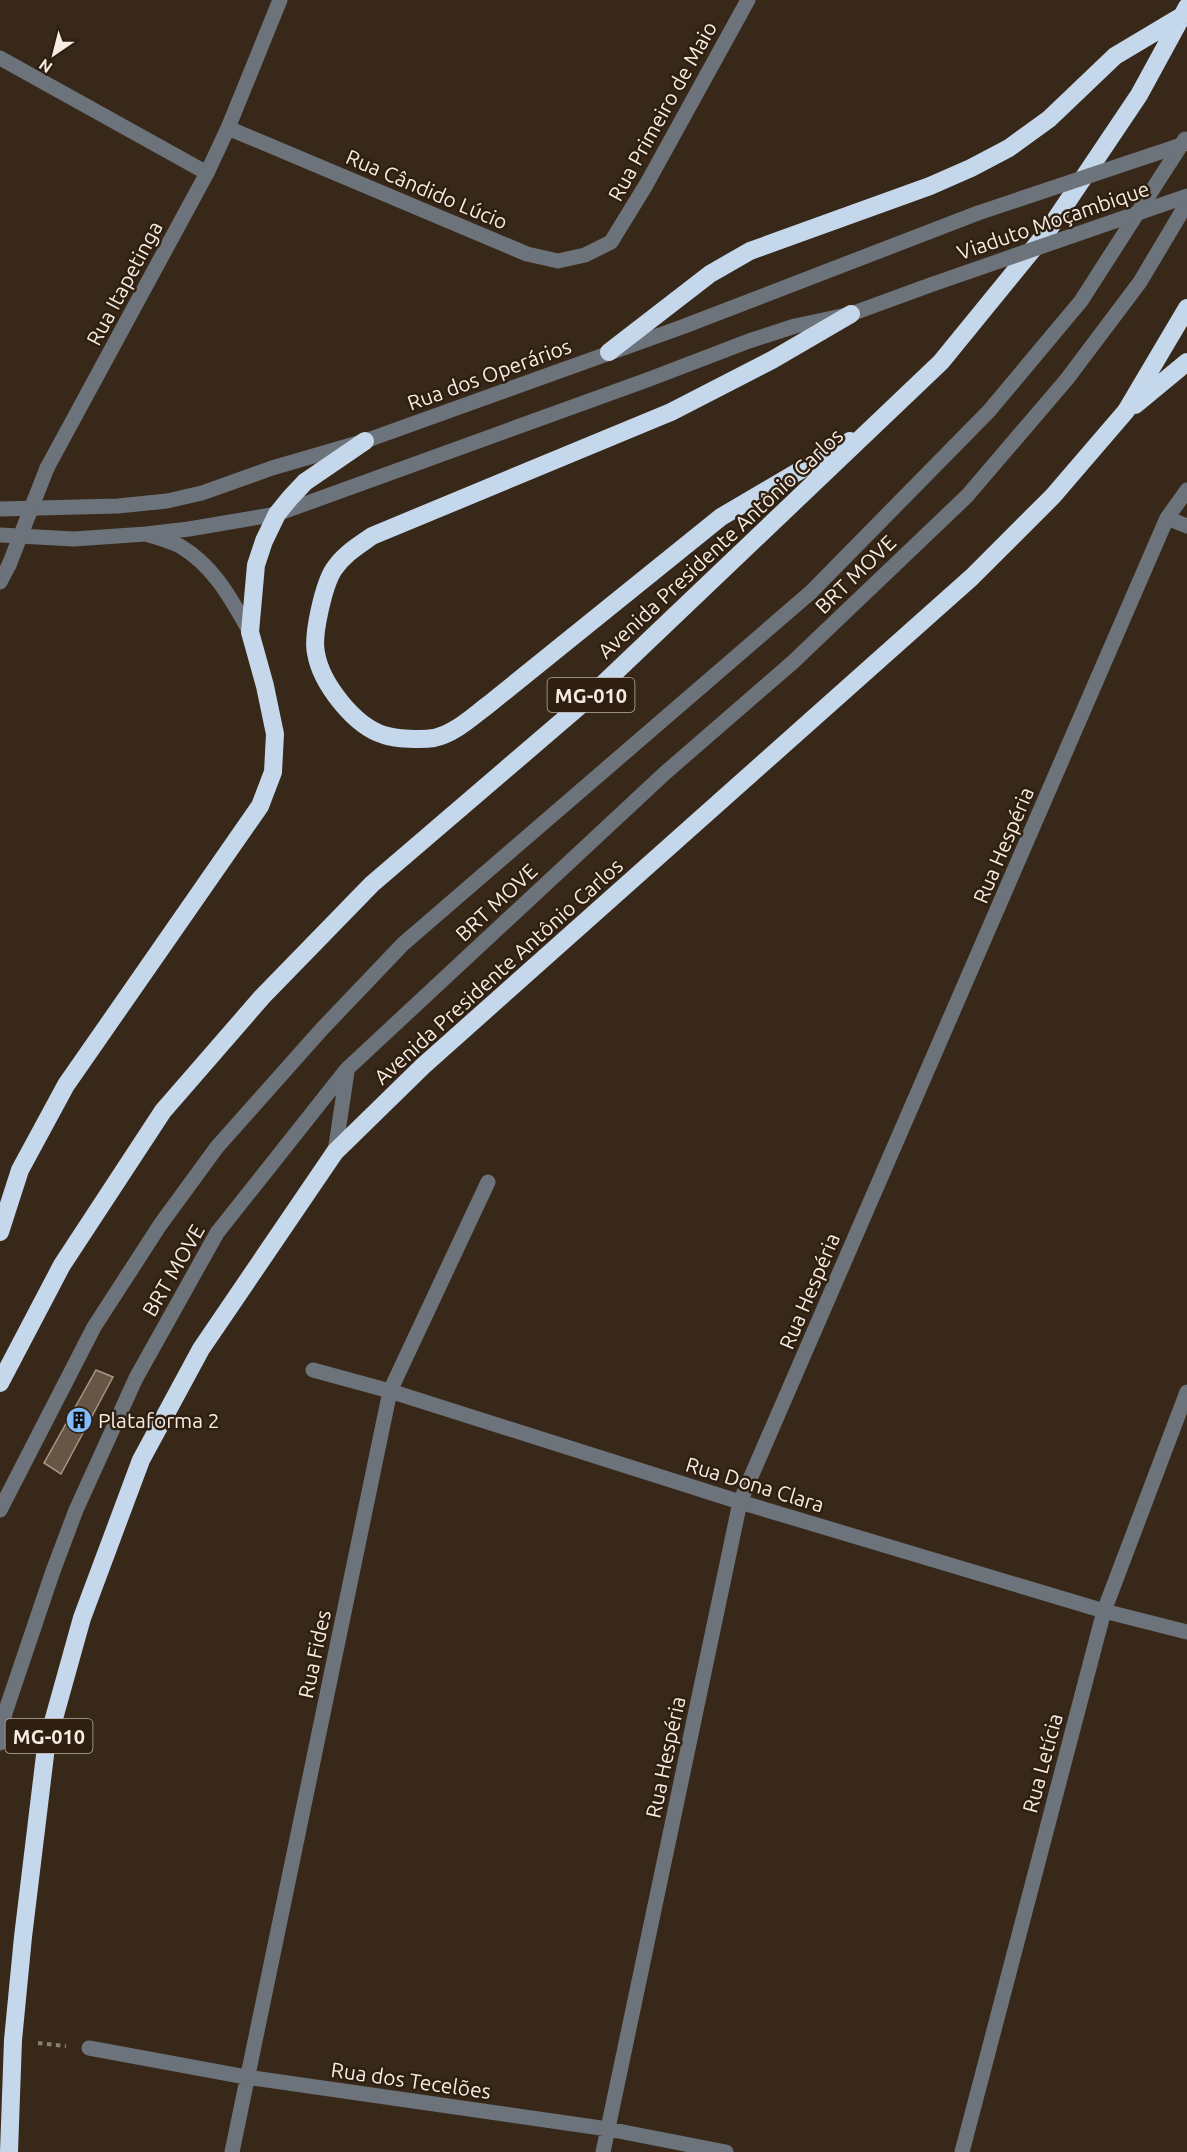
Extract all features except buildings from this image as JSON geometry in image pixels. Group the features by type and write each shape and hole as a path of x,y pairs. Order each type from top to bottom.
{"highway":[{"path":"609,352 710,274 750,251 930,186 1009,148 1049,119 1115,56 1185,11"},
{"name":"Avenida Presidente Antônio Carlos","path":"0,1383 62,1265 163,1111 262,997 372,884 582,704 941,362 1047,232 1139,95 1185,11"},
{"name":"Avenida Presidente Antônio Carlos","path":"9,2152 13,2040 46,1747 82,1618 141,1460 201,1349 334,1152 423,1066 972,577 1053,496 1126,411 1187,308"},
{"path":"851,314 772,360 671,412 382,532 346,554 333,570 318,618 315,652 323,675 347,709 382,735 399,738 434,738 460,726 488,705 721,517 877,425"},
{"path":"1126,411 1187,362"},
{"path":"0,1232 20,1170 66,1085 260,806 273,772 275,734 250,632 256,565 277,514 305,482 365,441"}],"street":[{"name":"Rua Itapetinga","path":"0,582 9,565 47,468 207,173 228,128 280,0"},
{"name":"Rua Primeiro de Maio","path":"611,242 646,185 748,0"},
{"path":"0,58 207,173"},
{"name":"Rua Cândido Lúcio","path":"228,128 527,254 558,261 585,255 611,242"},
{"name":"BRT MOVE","path":"0,1510 94,1327 160,1225 217,1147 321,1030 403,944 811,592 989,411 1081,301 1187,137"},
{"name":"Viaduto Moçambique","path":"978,213 1187,143"},
{"name":"Viaduto Moçambique","path":"851,314 1187,196"},
{"name":"BRT MOVE","path":"0,1743 5,1713 53,1570 76,1510 136,1378 217,1233 347,1069 666,773 793,662 967,496 1067,379 1140,282 1187,203"},
{"name":"Rua dos Operários","path":"0,509 118,506 166,501 202,492 272,468 365,441 682,327 978,213"},
{"path":"0,535 74,539 146,534 277,514 749,341 795,326 851,314"},
{"name":"Rua Hespéria","path":"603,2152 740,1502 1167,518 1187,490"},
{"path":"1167,518 1187,526"},
{"path":"146,534 178,545 204,563 227,592 250,632"},
{"name":"Avenida Presidente Antônio Carlos","path":"334,1152 347,1069"},
{"name":"Rua Fides","path":"232,2152 390,1392 488,1182"},
{"name":"Rua Dona Clara","path":"313,1370 740,1502 1104,1611 1187,1632"},
{"name":"Rua Letícia","path":"962,2152 1104,1611 1187,1392"},
{"name":"Rua dos Tecelões","path":"90,2048 246,2077 608,2129 726,2152"}],"path":[{"path":"13,2040 90,2048"}],"place":[{"name":"Plataforma 2","path":"79,1420"}]}
